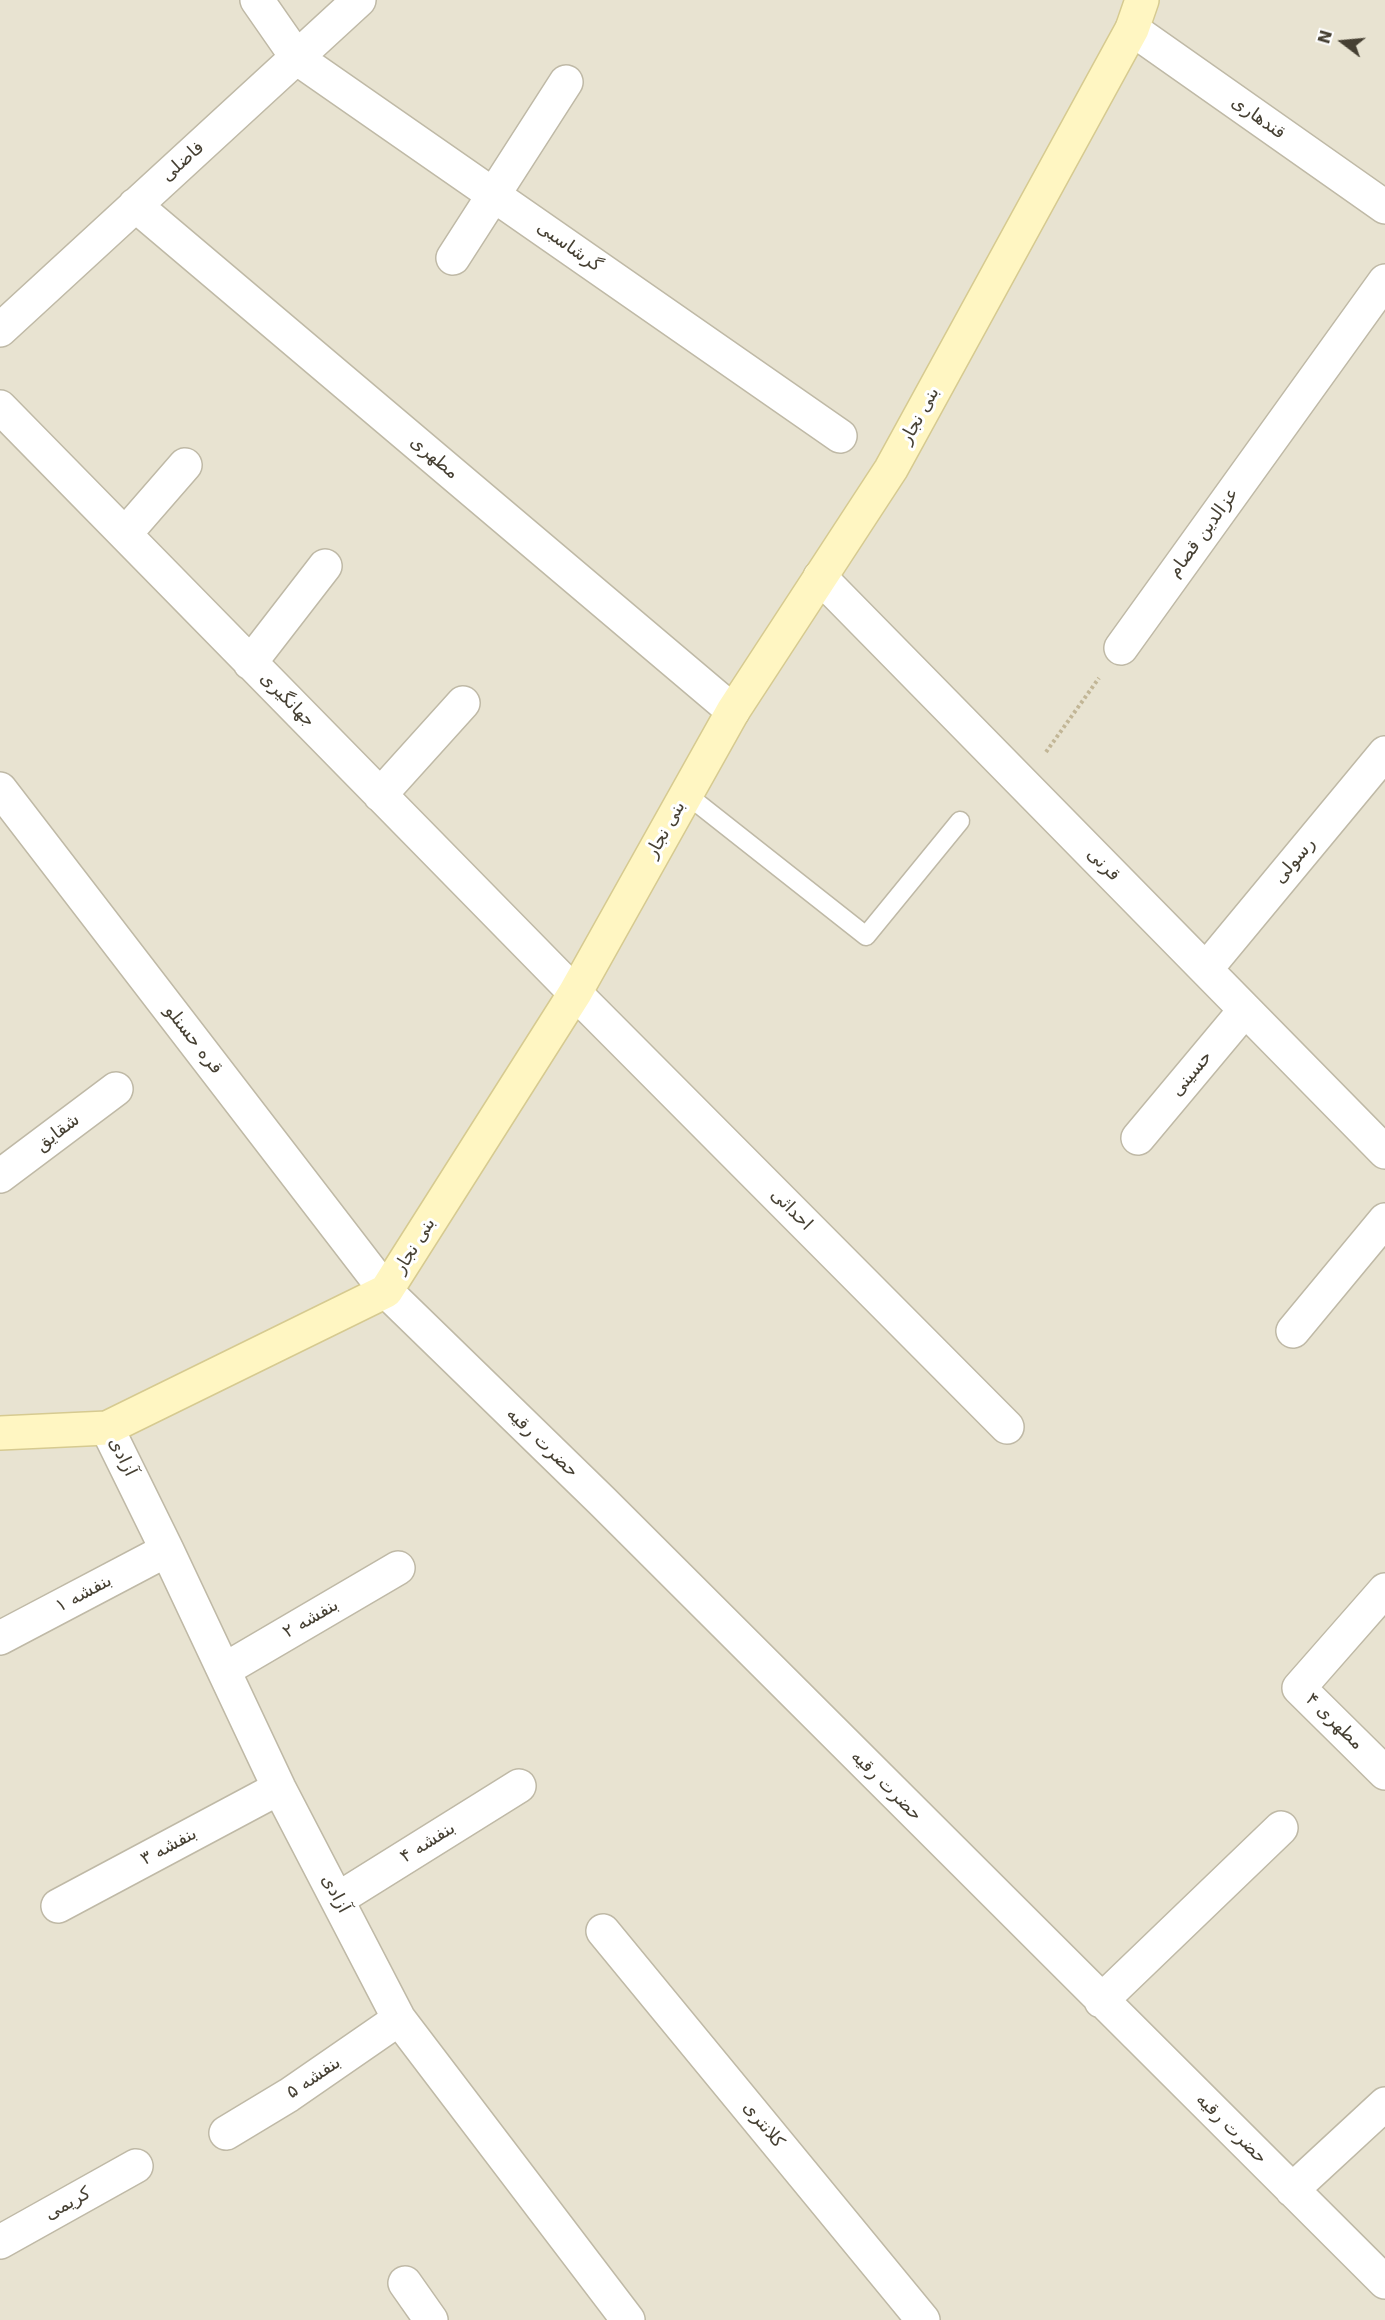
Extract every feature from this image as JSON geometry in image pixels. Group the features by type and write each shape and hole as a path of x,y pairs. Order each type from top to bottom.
{"main road":[{"name":"بنی نجار","path":"0,1432 107,1428 386,1291 575,993 733,711 891,469 1137,15"}],"street":[{"path":"257,0 297,59"},
{"name":"فاضلی","path":"2,324 297,59 359,0"},
{"name":"قندهاری","path":"1137,15 1385,207"},
{"name":"گرشاسبی","path":"297,59 840,436"},
{"path":"453,258 566,82"},
{"name":"مطهری","path":"135,206 733,711"},
{"name":"عزالدین قصام","path":"1121,648 1385,281"},
{"name":"جهانگیری","path":"0,407 575,993"},
{"path":"124,534 185,465"},
{"path":"250,663 325,566"},
{"name":"قرنی","path":"820,577 1385,1152"},
{"path":"380,795 463,703"},
{"name":"رسولی","path":"1206,969 1385,753"},
{"name":"قره حسنلو","path":"0,789 386,1291"},
{"name":"احداثی","path":"575,993 1007,1427"},
{"name":"حسینی","path":"1138,1138 1245,1010"},
{"name":"شقایق","path":"0,1176 116,1089"},
{"path":"1293,1331 1385,1220"},
{"name":"حضرت رقیه","path":"386,1291 602,1501 1385,2282"},
{"name":"آزادی","path":"107,1428 279,1788 399,2019 628,2320"},
{"name":"بنفشه ۱","path":"0,1638 167,1550"},
{"name":"بنفشه ۲","path":"224,1670 398,1568"},
{"name":"مطهری ۴","path":"1385,1590 1299,1688 1385,1773"},
{"name":"بنفشه ۴","path":"338,1899 519,1786"},
{"name":"بنفشه ۳","path":"58,1906 279,1788"},
{"path":"1101,2001 1281,1828"},
{"name":"کلانتری","path":"603,1931 923,2320"},
{"name":"بنفشه ۵","path":"226,2133 289,2095 399,2019"},
{"path":"1292,2190 1385,2104"},
{"name":"کریمی","path":"0,2242 136,2166"},
{"path":"405,2283 431,2320"}],"lane":[{"path":"686,794 866,936 960,821"}],"path":[{"path":"1023,784 1121,648"}],"shaded area":[{"path":"0,0 1385,0 1385,2320 0,2320"}]}
